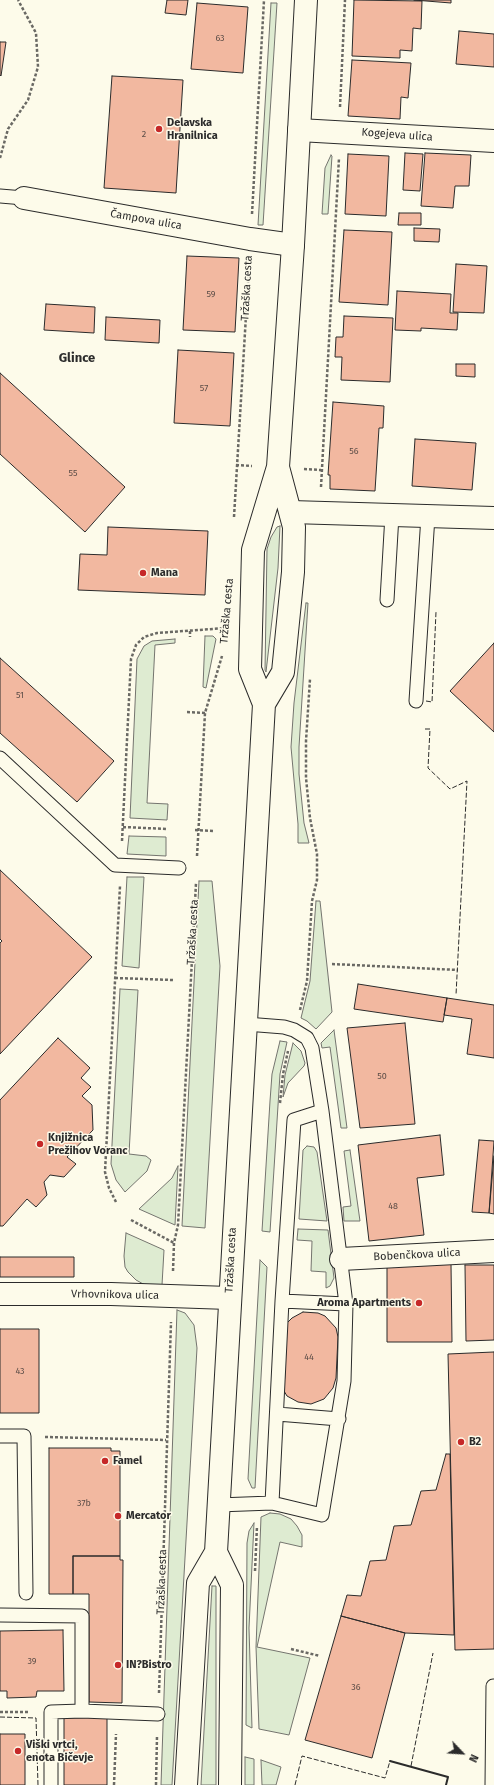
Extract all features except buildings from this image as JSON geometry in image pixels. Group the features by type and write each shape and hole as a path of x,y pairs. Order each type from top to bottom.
{"main road":[{"name":"Tržaška cesta","path":"186,1785 198,1583 216,1552 229,1298 264,704 250,669 253,550 278,467 293,245 306,0"},
{"name":"Kogejeva ulica","path":"299,130 494,141"},
{"name":"Čampova ulica","path":"24,198 250,239 293,245"},
{"name":"Tržaška cesta","path":"264,704 283,672 293,572 294,527 278,467"},
{"path":"291,512 494,518"},
{"name":"Bobenčkova ulica","path":"341,1259 494,1250"},
{"name":"Vrhovnikova ulica","path":"0,1294 111,1294 229,1298"},
{"name":"Tržaška cesta","path":"216,1552 232,1585 230,1785"}],"lane":[{"name":"Čampova ulica","path":"0,196 24,198"},
{"path":"265,509 291,512"},
{"path":"387,600 392,515"},
{"path":"416,701 428,516"},
{"path":"0,758 115,865 179,868"},
{"path":"218,1505 272,1503 322,1516 344,1381 346,1304 314,1056 307,1038 294,1030 284,1027 246,1024"},
{"path":"272,1503 282,1301 294,1120 322,1111"},
{"path":"282,1301 346,1304"},
{"path":"277,1414 339,1419"},
{"path":"0,1436 24,1436 26,1593"},
{"path":"0,1615 82,1616 82,1711"},
{"path":"492,1785 494,1686"},
{"path":"51,1785 51,1712 82,1711 158,1714"}],"path":[{"path":"0,158 8,129 28,100 38,67 36,33 18,0"},
{"name":"Tržaška cesta","path":"233,519 264,0"},
{"path":"340,108 345,0"},
{"path":"321,491 339,155"},
{"path":"236,465 243,465"},
{"path":"313,469 321,470"},
{"name":"Tržaška cesta","path":"227,633 228,628"},
{"path":"190,631 190,637"},
{"name":"Tržaška cesta","path":"197,862 197,830 205,713 223,652"},
{"path":"298,1017 307,981 312,901 317,880 316,847 310,818 306,778 306,741 310,677"},
{"path":"187,712 205,713"},
{"path":"123,827 167,828"},
{"path":"197,830 214,831"},
{"name":"Tržaška cesta","path":"172,1277 174,1243 178,1225 196,878"},
{"path":"332,964 458,970"},
{"path":"115,978 173,980"},
{"path":"131,1220 174,1243"},
{"name":"Tržaška cesta","path":"156,1785 171,1315"},
{"path":"24,1436 166,1440"},
{"path":"290,1648 320,1656"},
{"path":"0,1712 51,1712"},
{"path":"114,1785 117,1713"}],"green space":[{"path":"271,3 277,3 263,225 258,225"},
{"path":"331,155 328,214 322,214 325,168"},
{"path":"280,526 278,568 266,672 267,549 271,537 277,527"},
{"path":"306,603 308,603 299,747 299,774 304,823 309,843 298,843 298,824 291,747 294,703"},
{"path":"205,636 213,636 216,639 206,688 203,687"},
{"path":"175,639 175,643 155,645 147,803 168,804 167,820 130,818 137,659 144,646 152,641"},
{"path":"129,836 166,837 166,856 127,854"},
{"path":"127,877 144,877 139,968 122,966"},
{"path":"199,881 212,881 220,966 205,1228 182,1226"},
{"path":"316,901 320,901 332,1012 316,1029 301,1018 310,981"},
{"path":"120,989 138,990 129,1154 146,1156 151,1160 147,1171 125,1192 116,1180 111,1164"},
{"path":"334,1030 347,1128 341,1128 330,1047 322,1048 321,1043"},
{"path":"280,1041 287,1042 280,1074 270,1232 262,1231 272,1074"},
{"path":"293,1043 301,1051 305,1063 288,1083 283,1097 285,1075"},
{"path":"307,1146 314,1147 317,1152 327,1221 299,1219 303,1150"},
{"path":"350,1150 360,1221 344,1221 343,1207 351,1206 344,1151"},
{"path":"178,1166 175,1225 139,1209 172,1178"},
{"path":"298,1229 328,1230 334,1278 330,1286 326,1288 326,1272 311,1271 312,1241 297,1240"},
{"path":"126,1233 164,1250 162,1285 145,1285 136,1280 128,1272 125,1267 124,1256"},
{"path":"260,1260 267,1267 255,1488 252,1488 248,1479"},
{"path":"177,1310 185,1313 194,1325 197,1348 172,1785 161,1785"},
{"path":"270,1513 280,1514 291,1519 302,1535 302,1547 280,1542 257,1647 310,1658 289,1735 259,1729 256,1647 261,1517"},
{"path":"254,1523 249,1628 252,1728 246,1725 247,1543 249,1531"},
{"path":"212,1586 216,1586 216,1785 201,1785"},
{"path":"245,1757 254,1759 254,1785 245,1785"},
{"path":"261,1760 281,1767 276,1785 262,1785"}],"fence":[{"path":"426,701 432,702 436,612"},
{"path":"425,729 430,729 428,768 450,789 467,781 456,995"},
{"path":"411,1766 433,1653"},
{"path":"0,1717 36,1718 38,1785"},
{"path":"295,1785 302,1756 385,1778 390,1761"}],"wall":[{"path":"390,1761 448,1777 446,1785"}],"place":[{"name":"Delavska Hranilnica","path":"159,129"},
{"name":"Mana","path":"143,573"},
{"name":"Knjižnica Prežihov Voranc","path":"40,1144"},
{"name":"Aroma Apartments","path":"419,1303"},
{"name":"B2","path":"461,1442"},
{"name":"Famel","path":"105,1461"},
{"name":"Mercator","path":"118,1516"},
{"name":"IN?Bistro","path":"118,1665"},
{"name":"Viški vrtci, enota Bičevje","path":"18,1751"}],"district":[{"name":"Glince","path":"77,358"}]}
